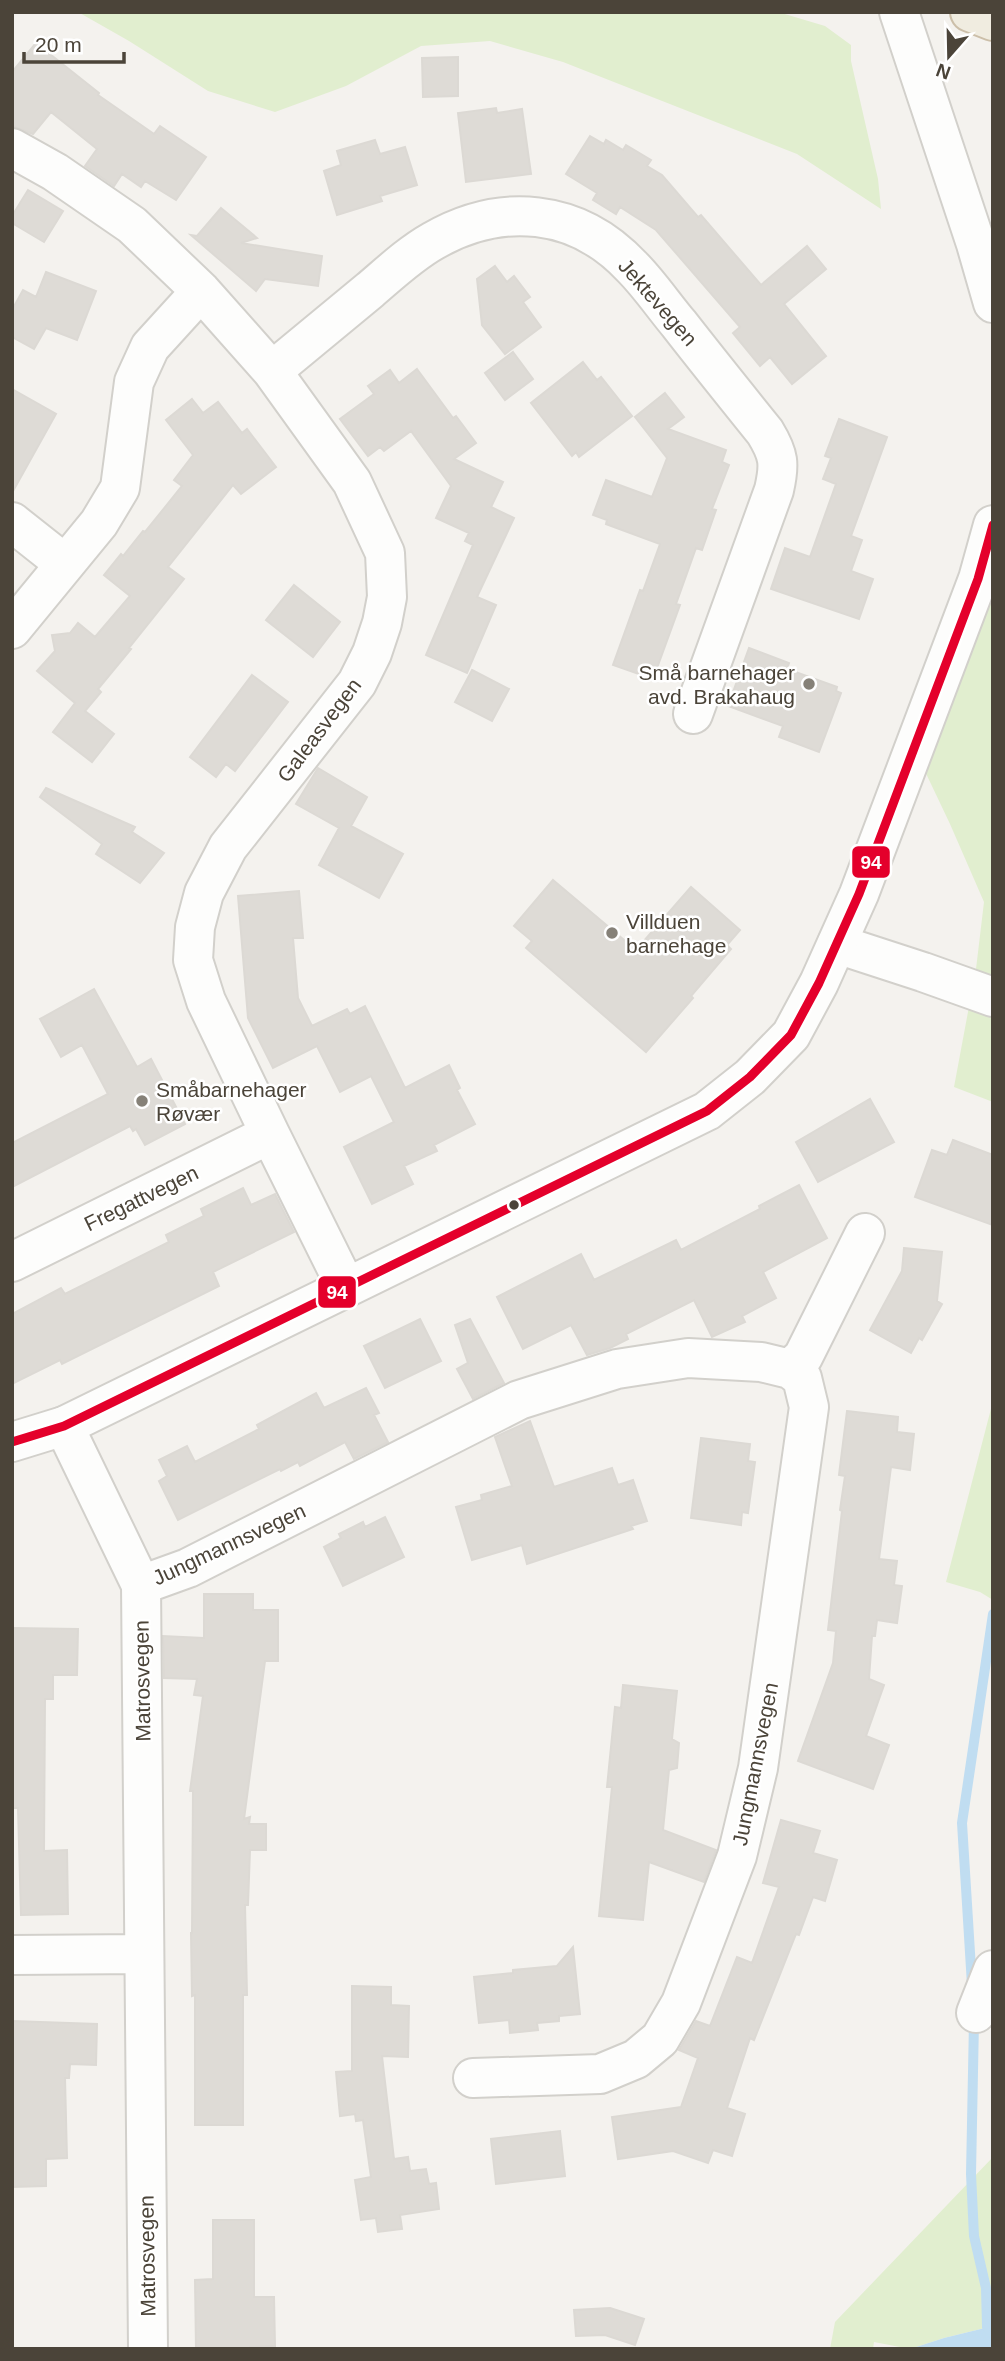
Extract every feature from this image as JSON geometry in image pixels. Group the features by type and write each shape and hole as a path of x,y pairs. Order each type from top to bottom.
{"highway":[{"path":"970,12 993,21"},
{"path":"981,12 993,15"}],"street":[{"path":"899,12 993,303"},
{"name":"Galeasvegen","path":"12,148 55,172 132,225 201,291 272,371 352,482 385,553 387,597 372,653 358,682 228,847 204,892 195,927 193,960 206,1002 346,1287"},
{"name":"Jektevegen","path":"272,371 433,240 493,218 517,215 560,220 577,226 600,240 631,265 765,432 776,450 779,468 774,490 693,714"},
{"path":"12,629 99,523 120,488 134,382 150,347 201,291"},
{"path":"12,522 65,564"},
{"path":"12,1442 64,1426 707,1111 750,1077 790,1035 837,944 859,894 978,579 993,525"},
{"path":"837,944 993,997"},
{"name":"Fregattvegen","path":"12,1262 270,1135"},
{"path":"790,1369 803,1357 865,1233"},
{"name":"Jungmannsvegen","path":"141,1585 188,1568 519,1400 617,1369 688,1357 761,1362 790,1369 802,1378 809,1407 758,1768 737,1856 681,2003 660,2039 636,2059 600,2074 473,2078"},
{"name":"Matrosvegen","path":"64,1426 141,1585 148,2349"},
{"path":"12,1955 144,1954"},
{"path":"976,2013 993,1970"}],"green space":[{"path":"78,12 778,12 825,26 851,45 851,61 878,179 881,209 797,154 563,62 490,41 421,46 346,86 275,112 208,91"},
{"path":"993,500 993,1102 954,1087 976,969 984,902 912,744 984,541"},
{"path":"993,1401 993,1600 980,1592 946,1582"},
{"path":"993,2157 993,2326 910,2349 874,2342 873,2349 830,2349 835,2322"}],"water":[{"path":"993,2326 993,2349 910,2349 944,2338"}],"building":[{"path":"36,43 99,93 98,95 154,134 160,126 206,157 176,200 145,181 141,187 122,174 114,186 85,166 97,149 51,112 33,134 12,126 12,72"},
{"path":"458,57 458,96 423,97 422,58"},
{"path":"496,108 497,113 522,109 531,174 466,182 458,113"},
{"path":"590,136 604,144 606,140 623,150 626,145 651,160 647,166 662,175 698,217 701,215 761,285 807,246 826,269 784,304 826,356 792,384 770,357 760,366 733,333 740,327 656,230 620,207 616,214 593,200 597,193 566,174"},
{"path":"375,140 380,154 405,147 417,185 380,196 382,201 337,215 324,171 341,165 337,151"},
{"path":"28,190 63,211 44,242 12,223 12,216"},
{"path":"221,208 257,238 241,243 322,256 318,286 265,279 256,291 191,235 197,236"},
{"path":"495,266 507,282 514,276 530,297 523,302 541,327 505,354 482,325 477,279"},
{"path":"46,272 96,291 77,340 46,328 34,349 12,337 12,310 23,290 36,297"},
{"path":"513,352 533,379 505,400 485,373"},
{"path":"583,362 597,380 601,377 632,416 579,457 576,452 572,456 531,403"},
{"path":"417,369 453,418 456,416 476,443 454,459 503,482 491,507 514,518 477,597 496,605 467,673 426,655 473,545 465,541 469,533 436,518 451,486 411,431 384,451 380,447 368,456 340,419 374,394 368,386 390,370 399,383"},
{"path":"12,389 56,414 12,493"},
{"path":"665,393 684,417 668,429 726,450 722,462 729,465 712,509 716,510 702,550 696,548 676,604 680,605 653,679 613,665 660,544 606,524 607,520 593,515 606,480 652,497 667,458 635,417"},
{"path":"192,399 203,413 218,402 242,433 247,429 276,467 241,494 233,485 168,567 184,579 98,689 101,692 85,711 114,734 92,762 53,732 75,703 37,671 55,651 52,635 70,633 78,623 95,637 130,596 104,575 121,554 123,556 143,531 145,532 182,486 174,480 193,455 166,420"},
{"path":"839,419 887,437 851,536 862,540 851,571 873,579 859,619 771,589 785,548 810,557 836,484 823,479 831,458 825,456"},
{"path":"294,585 340,622 313,657 266,620"},
{"path":"749,648 789,663 787,669 837,687 836,691 841,693 819,752 779,737 783,726 728,706"},
{"path":"472,670 509,689 492,721 455,702"},
{"path":"252,675 288,702 235,771 226,764 216,777 190,757"},
{"path":"318,768 367,797 351,826 403,854 379,898 319,865 339,828 296,804"},
{"path":"46,788 135,827 132,832 164,853 140,883 96,854 102,844 40,797"},
{"path":"553,880 636,950 691,887 740,930 727,945 731,949 646,1052 526,948 532,941 514,926"},
{"path":"299,891 303,938 293,938 298,998 312,1026 347,1009 350,1014 365,1006 405,1088 449,1065 460,1088 457,1090 475,1124 434,1145 437,1151 404,1166 413,1184 372,1204 344,1147 394,1122 371,1076 340,1092 317,1046 273,1068 248,1018 238,896"},
{"path":"94,989 137,1067 151,1059 185,1124 145,1145 136,1129 133,1131 130,1126 12,1187 12,1143 108,1094 82,1045 61,1057 40,1019"},
{"path":"870,1099 894,1142 818,1182 796,1142"},
{"path":"953,1140 993,1155 993,1225 915,1197 932,1150 947,1155"},
{"path":"799,1185 827,1238 763,1272 776,1298 742,1316 745,1322 712,1337 694,1300 626,1334 628,1339 587,1355 571,1325 523,1349 497,1297 581,1254 594,1280 676,1240 681,1250 760,1209 759,1206"},
{"path":"243,1188 251,1205 275,1194 294,1232 213,1272 219,1286 62,1364 60,1360 12,1384 12,1314 61,1288 65,1294 169,1242 166,1235 204,1216 201,1209"},
{"path":"904,1248 942,1252 937,1301 942,1304 922,1340 919,1338 911,1353 870,1330 902,1271"},
{"path":"420,1319 441,1361 385,1388 364,1346"},
{"path":"470,1319 504,1383 473,1399 457,1369 468,1363 455,1325"},
{"path":"366,1388 379,1413 374,1415 388,1442 354,1459 345,1442 300,1466 298,1462 281,1471 280,1469 178,1520 159,1481 167,1476 159,1460 187,1446 195,1462 259,1429 257,1425 316,1393 324,1408"},
{"path":"847,1411 898,1417 897,1432 914,1434 910,1470 891,1467 879,1559 897,1561 894,1585 902,1586 897,1623 877,1620 875,1636 872,1636 869,1679 884,1685 866,1736 889,1745 873,1789 798,1761 833,1663 836,1631 828,1630 842,1511 845,1476 839,1475"},
{"path":"530,1421 554,1487 612,1468 618,1485 633,1480 647,1521 631,1526 633,1529 527,1564 522,1545 472,1560 456,1507 482,1500 481,1495 512,1486 495,1437"},
{"path":"701,1438 750,1444 748,1461 755,1462 748,1513 742,1512 741,1525 691,1518"},
{"path":"385,1517 404,1557 343,1586 324,1547 341,1538 339,1534 363,1522 365,1527"},
{"path":"204,1594 253,1594 253,1610 278,1610 278,1661 265,1661 244,1819 250,1817 249,1824 266,1824 266,1850 250,1850 248,1905 245,1905 247,1995 243,1995 243,2125 195,2125 195,1995 192,1996 191,1933 193,1791 190,1791 203,1696 194,1695 197,1679 164,1678 163,1636 204,1638"},
{"path":"12,1628 78,1629 77,1675 53,1675 53,1699 45,1699 44,1851 67,1850 68,1914 21,1915 18,1808 12,1808"},
{"path":"623,1685 677,1691 672,1739 679,1743 677,1768 669,1770 663,1830 716,1850 704,1882 649,1862 643,1920 599,1916 612,1787 607,1787 615,1707 621,1708"},
{"path":"781,1820 820,1831 813,1853 837,1860 825,1901 813,1897 754,2040 750,2038 727,2108 745,2114 732,2156 713,2150 708,2163 673,2151 618,2159 612,2117 681,2107 698,2058 679,2050 696,2021 710,2026 737,1957 752,1963 779,1887 763,1883"},
{"path":"573,1947 580,2014 559,2016 559,2021 537,2023 538,2030 510,2033 509,2020 479,2023 474,1977 557,1966"},
{"path":"352,1986 391,1987 391,2005 409,2006 408,2057 382,2056 394,2159 408,2157 410,2171 426,2169 429,2184 436,2183 439,2209 400,2215 402,2229 378,2232 376,2218 361,2220 355,2180 371,2177 363,2120 356,2121 355,2114 340,2116 336,2072 352,2071"},
{"path":"12,2021 97,2024 96,2065 70,2064 69,2078 65,2078 67,2158 46,2159 46,2186 12,2187"},
{"path":"560,2131 565,2176 496,2184 491,2139"},
{"path":"213,2220 254,2220 254,2297 274,2297 275,2346 196,2349 195,2280 213,2279"},
{"path":"610,2308 644,2319 635,2345 605,2335 576,2336 574,2310"}],"waterway":[{"path":"972,1985 962,1823 993,1614"},
{"path":"974,2021 971,2174 974,2236 986,2288 987,2327"}],"transit line":[{"name":"94","path":"12,1442 64,1426 707,1111 750,1077 791,1035 819,983 859,894 978,579 993,525"}],"place":[{"name":"Små barnehager avd. Brakahaug","path":"809,684"},
{"name":"Villduen barnehage","path":"612,933"},
{"name":"Småbarnehager Røvær","path":"142,1101"}]}
